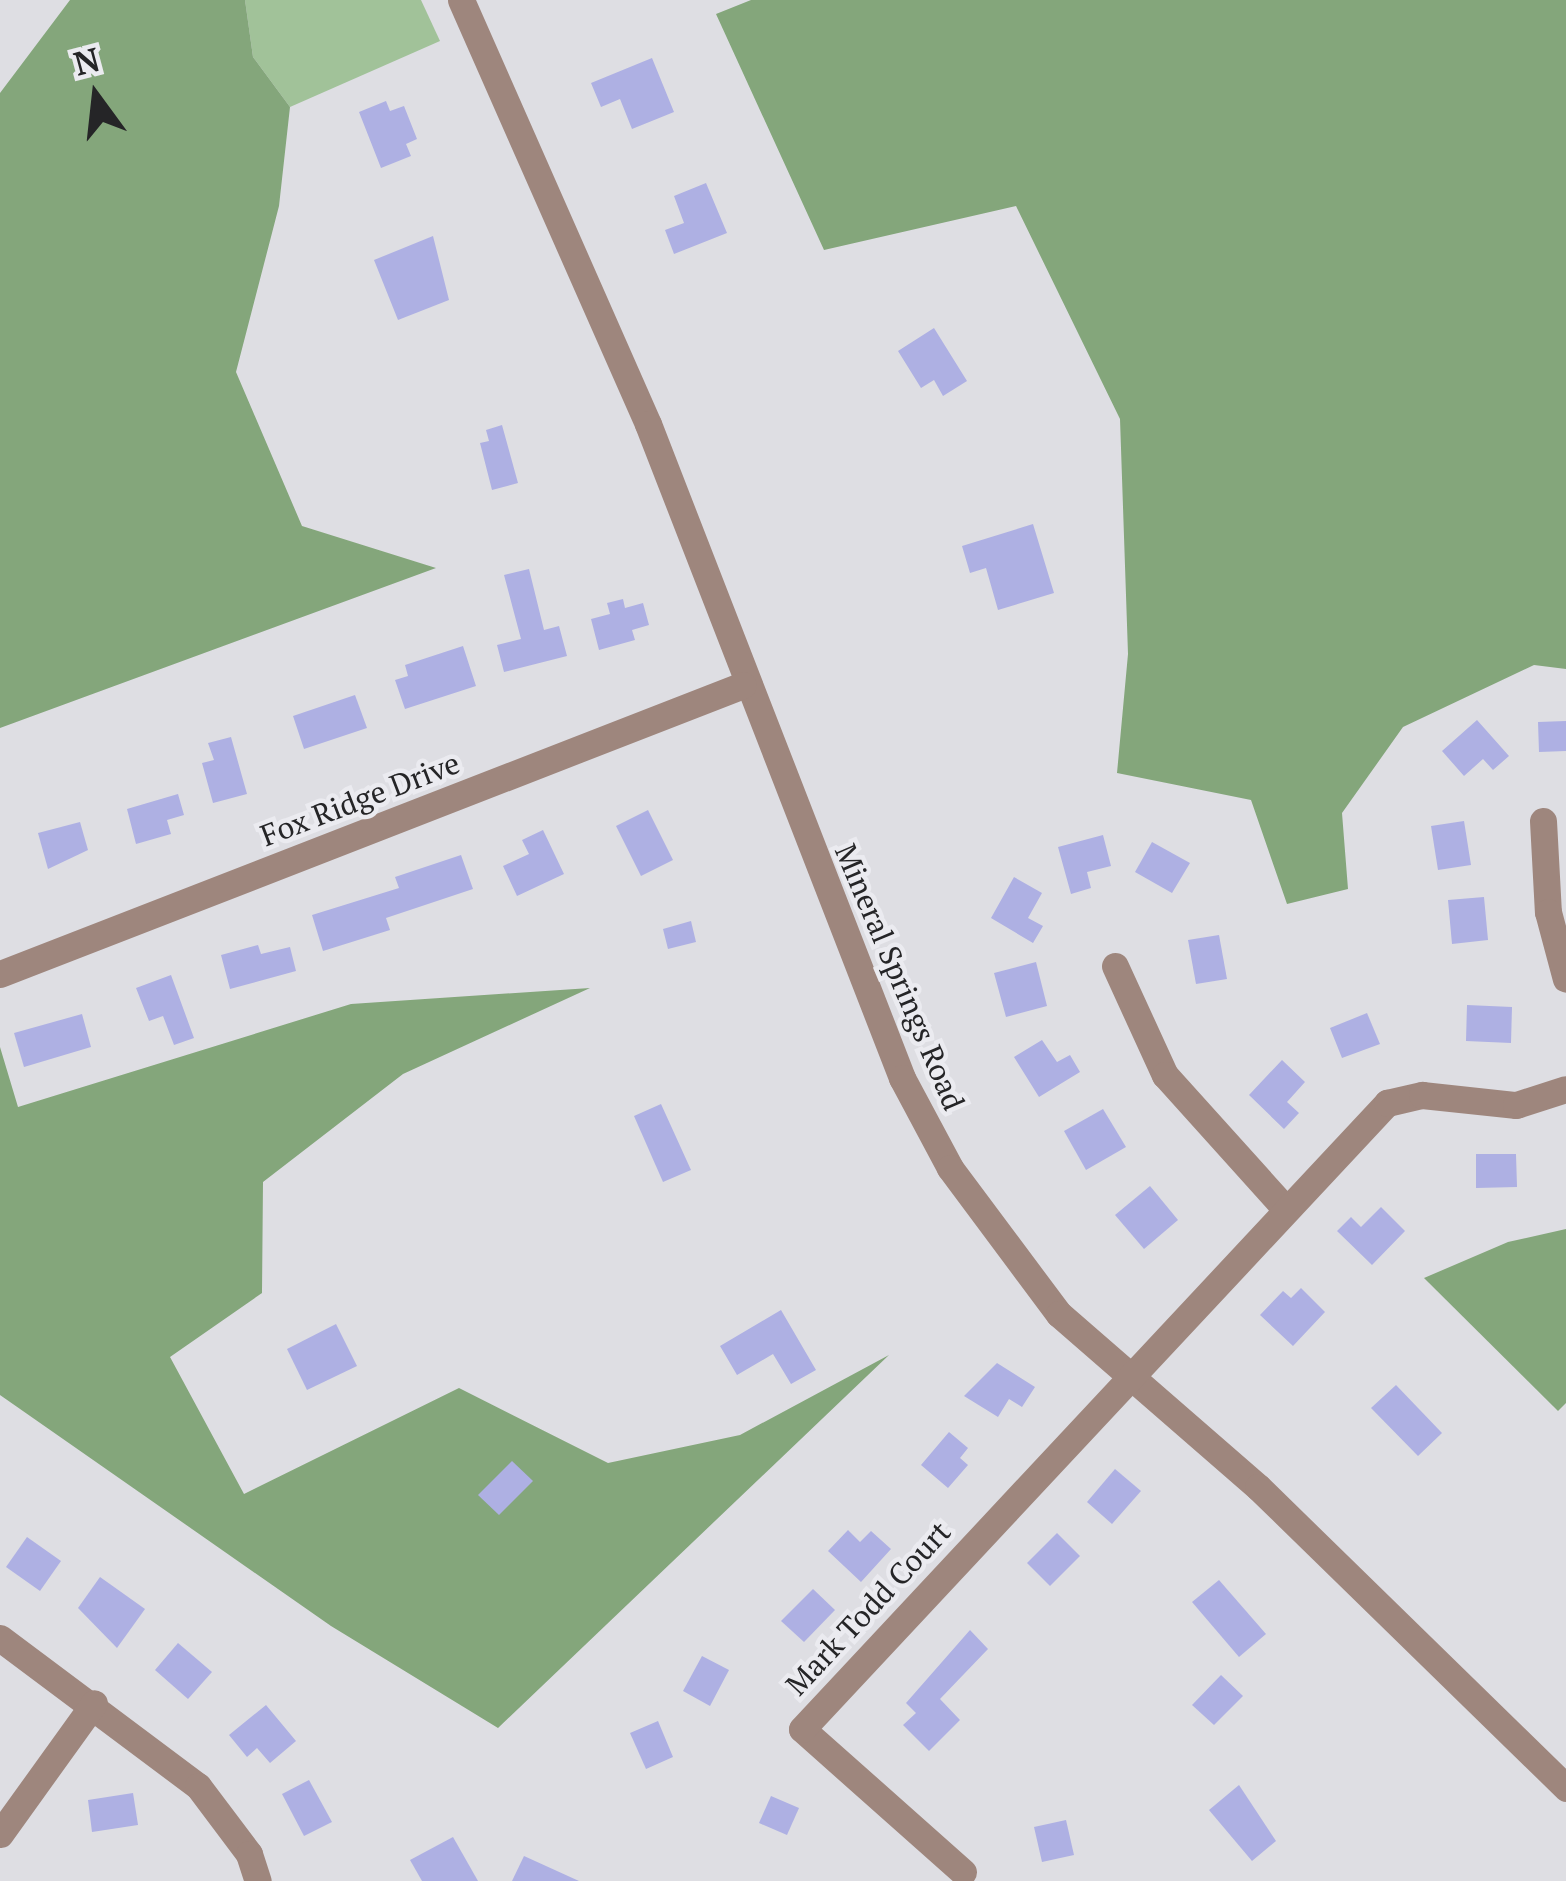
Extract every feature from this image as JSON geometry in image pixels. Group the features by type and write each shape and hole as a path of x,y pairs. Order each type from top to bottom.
{"street":[{"name":"Mineral Springs Road","path":"461,0 647,424 743,685 902,1078 950,1168 1059,1314 1130,1372 1566,1788"},
{"name":"Fox Ridge Drive","path":"0,974 743,685"},
{"path":"1543,821 1548,912 1566,979"},
{"path":"1115,965 1165,1075 1284,1207"},
{"path":"1130,1372 1387,1103 1422,1096 1516,1105 1566,1089"},
{"name":"Mark Todd Court","path":"963,1872 802,1729 1130,1372"},
{"path":"0,1638 94,1703 198,1786 249,1855 258,1881"},
{"path":"0,1834 94,1703"}],"green space":[{"path":"70,0 245,0 253,57 290,107 279,206 236,372 302,526 436,568 0,728 0,93"},
{"path":"245,0 421,0 440,41 290,107 253,57"},
{"path":"751,0 1566,0 1566,669 1534,665 1403,727 1342,813 1348,889 1287,904 1251,800 1117,773 1128,654 1120,419 1016,206 824,250 716,14"},
{"path":"590,988 403,1074 263,1182 262,1293 170,1357 244,1494 459,1388 608,1463 740,1435 889,1355 498,1728 331,1626 0,1395 0,1047 18,1107 351,1004"},
{"path":"1566,1229 1566,1403 1558,1411 1424,1278 1508,1242"}],"building":[{"path":"652,58 674,112 632,129 620,99 601,107 591,83"},
{"path":"386,101 390,111 404,106 417,139 406,144 411,156 381,168 359,112"},
{"path":"706,183 727,233 674,254 665,230 684,223 674,196"},
{"path":"433,236 449,300 398,320 374,260"},
{"path":"934,328 967,381 943,396 934,380 921,388 898,351"},
{"path":"502,425 518,483 492,490 480,443 489,441 486,430"},
{"path":"1033,524 1054,593 998,610 986,568 970,573 962,546"},
{"path":"529,569 544,630 559,626 567,656 504,672 497,645 521,639 504,575"},
{"path":"623,599 625,608 643,603 649,625 632,630 635,640 599,650 591,619 610,614 607,603"},
{"path":"463,646 476,686 405,709 395,680 408,676 405,665"},
{"path":"355,695 367,728 304,749 293,716"},
{"path":"1477,720 1509,756 1493,770 1483,759 1464,776 1442,751"},
{"path":"1566,721 1566,751 1539,752 1538,722"},
{"path":"231,737 247,794 213,803 202,763 214,760 208,743"},
{"path":"178,794 184,815 167,820 171,834 136,844 127,809"},
{"path":"648,810 673,860 641,876 616,826"},
{"path":"1464,821 1471,865 1438,870 1431,826"},
{"path":"80,822 88,850 48,869 38,833"},
{"path":"543,830 564,874 517,896 503,866 529,854 522,840"},
{"path":"1103,835 1111,866 1087,872 1091,888 1071,894 1058,847"},
{"path":"1152,842 1190,863 1172,893 1135,872"},
{"path":"461,855 473,889 386,918 390,930 323,951 312,915 399,888 395,877"},
{"path":"1014,877 1042,893 1028,918 1043,926 1033,943 991,918"},
{"path":"1484,897 1488,940 1452,944 1448,900"},
{"path":"691,921 696,942 668,949 663,929"},
{"path":"1219,935 1227,979 1196,984 1188,940"},
{"path":"258,945 261,954 290,947 296,971 230,989 221,955"},
{"path":"1036,962 1047,1006 1006,1017 994,973"},
{"path":"171,975 194,1038 174,1045 163,1016 149,1021 136,988"},
{"path":"1467,1005 1512,1007 1511,1043 1466,1041"},
{"path":"1367,1013 1380,1044 1342,1058 1330,1028"},
{"path":"82,1014 91,1047 24,1067 14,1033"},
{"path":"1042,1040 1057,1062 1070,1055 1080,1072 1039,1097 1014,1057"},
{"path":"1282,1060 1305,1082 1287,1102 1299,1113 1284,1129 1249,1095"},
{"path":"661,1104 691,1170 663,1182 634,1116"},
{"path":"1103,1109 1126,1147 1086,1170 1064,1131"},
{"path":"1476,1154 1516,1154 1517,1187 1476,1188"},
{"path":"1150,1186 1178,1220 1144,1249 1115,1215"},
{"path":"1381,1207 1405,1231 1372,1265 1337,1231 1351,1217 1361,1227"},
{"path":"1301,1288 1325,1312 1293,1346 1260,1315 1283,1291 1291,1298"},
{"path":"781,1310 816,1370 791,1384 773,1354 737,1375 720,1346"},
{"path":"336,1324 357,1366 307,1390 287,1349"},
{"path":"997,1363 1035,1387 1022,1407 1009,1399 998,1417 964,1396"},
{"path":"1396,1385 1442,1433 1418,1456 1371,1408"},
{"path":"949,1432 968,1448 960,1458 968,1465 948,1488 921,1465"},
{"path":"512,1461 533,1481 499,1515 478,1495"},
{"path":"1115,1469 1141,1491 1112,1524 1087,1502"},
{"path":"848,1530 860,1542 871,1531 891,1549 861,1582 828,1551"},
{"path":"1057,1533 1080,1556 1050,1586 1027,1563"},
{"path":"27,1537 61,1561 40,1591 6,1567"},
{"path":"100,1577 145,1609 117,1648 78,1608"},
{"path":"1219,1580 1266,1634 1239,1657 1192,1602"},
{"path":"813,1589 835,1610 804,1642 781,1621"},
{"path":"970,1630 988,1649 940,1699 960,1720 929,1751 903,1725 916,1713 906,1703"},
{"path":"178,1643 212,1672 188,1699 155,1670"},
{"path":"702,1656 729,1670 710,1706 683,1691"},
{"path":"1221,1675 1243,1696 1214,1725 1192,1705"},
{"path":"266,1705 296,1741 270,1763 257,1748 247,1757 229,1735"},
{"path":"658,1721 673,1757 646,1769 630,1733"},
{"path":"309,1780 332,1822 304,1836 282,1794"},
{"path":"1239,1785 1276,1841 1252,1861 1209,1810"},
{"path":"133,1793 138,1825 92,1832 88,1800"},
{"path":"771,1796 799,1808 787,1835 759,1823"},
{"path":"1066,1820 1074,1855 1042,1862 1034,1827"},
{"path":"453,1837 478,1881 422,1881 410,1860"},
{"path":"524,1856 579,1881 512,1881"}]}
